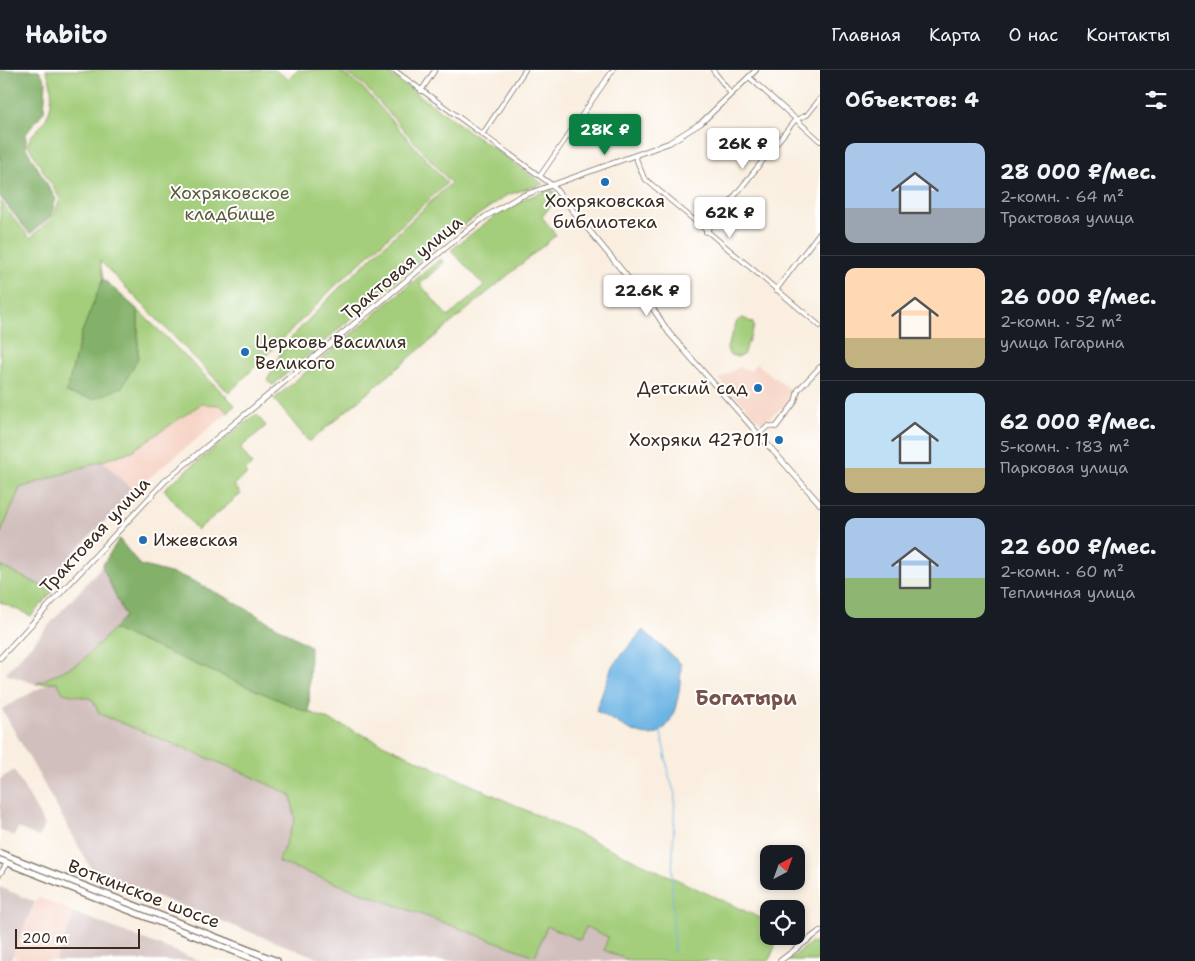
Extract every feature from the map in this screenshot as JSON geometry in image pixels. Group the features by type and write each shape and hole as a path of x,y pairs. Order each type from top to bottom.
{"main road":[{"name":"Воткинское шоссе","path":"0,854 277,961"},
{"name":"Воткинское шоссе","path":"0,860 259,961"}],"street":[{"path":"394,70 552,184 652,307 668,333 820,504"},
{"path":"421,91 435,70"},
{"path":"482,134 525,70"},
{"path":"540,176 613,70"},
{"path":"713,70 731,94"},
{"name":"Трактовая улица","path":"0,658 165,481 462,234 485,217 519,197 669,143 701,123 756,70"},
{"path":"749,77 820,141"},
{"path":"706,232 795,120 807,115 820,99"},
{"path":"635,156 644,178 820,326"},
{"path":"776,290 820,232"},
{"path":"758,434 768,426 776,427 781,423 796,402 798,390 820,367"},
{"path":"0,874 8,863"},
{"path":"780,961 820,931"}],"shaded area":[{"name":"Детский сад","path":"756,363 795,393 788,403 763,422 758,420 719,379 739,367 751,371"},
{"path":"201,404 220,405 228,413 133,491 102,460 132,451"},
{"path":"102,460 133,491 43,586 0,566 0,535 20,488"},
{"path":"102,566 125,616 81,662 36,684 5,674"},
{"path":"57,682 63,693 92,699 99,713 107,717 242,772 291,795 295,819 278,862 535,956 546,926 580,940 586,927 608,937 604,950 630,961 326,961 93,872 2,709 47,684"},
{"path":"14,770 45,825 39,837 18,828 14,836 0,830 0,779"},
{"path":"0,887 35,902 10,961 0,961"},
{"path":"38,897 75,913 55,961 26,961 12,956"},
{"path":"75,913 195,959 201,961 55,961"}],"green space":[{"path":"0,70 39,70 46,82 44,111 26,134 26,148 56,199 51,216 30,234 0,197"},
{"name":"Хохряковское кладбище","path":"46,70 275,70 288,79 298,70 337,70 362,87 447,183 335,286 229,393 100,261 103,279 82,332 66,393 138,358 138,310 235,405 228,413 220,405 201,404 132,451 20,488 0,535 0,201 30,238 54,216 60,199 28,145 31,137 45,120 50,106 51,91"},
{"path":"341,70 384,70 543,184 507,195 449,235 273,385 267,381 285,344 338,289 451,183 364,85"},
{"path":"553,190 558,196 542,217 556,235 309,442 274,399 440,259 444,262 420,284 448,317 484,286 451,250 487,222 512,206 525,199"},
{"path":"103,279 138,310 138,358 122,387 94,399 66,393 82,332"},
{"path":"743,318 753,323 754,327 743,355 737,357 729,354 727,348 737,321"},
{"path":"256,414 266,426 240,448 252,464 245,471 247,474 234,485 241,494 197,530 164,489"},
{"path":"119,539 140,565 185,577 229,599 310,646 309,713 113,629 125,616 102,566"},
{"path":"0,566 53,591 31,616 0,602"},
{"path":"113,629 350,729 760,918 760,945 775,945 769,961 630,961 604,950 608,937 586,927 580,940 547,926 535,956 278,862 295,819 291,795 242,772 107,717 99,713 92,699 63,693 57,682 36,684 81,662"},
{"path":"812,942 820,946 820,961 788,961"}],"water":[{"path":"643,630 681,664 680,686 674,711 669,722 662,730 653,735 642,734 624,727 596,711 612,666"}],"waterway":[{"path":"661,732 669,776 675,794 672,875 674,953"}],"place":[{"name":"Хохряковская библиотека","path":"605,182"},
{"name":"Церковь Василия Великого","path":"245,352"},
{"name":"Детский сад","path":"758,388"},
{"name":"Хохряки 427011","path":"779,440"},
{"name":"Ижевская","path":"143,540"}],"district":[{"name":"Богатыри","path":"746,698"}]}
